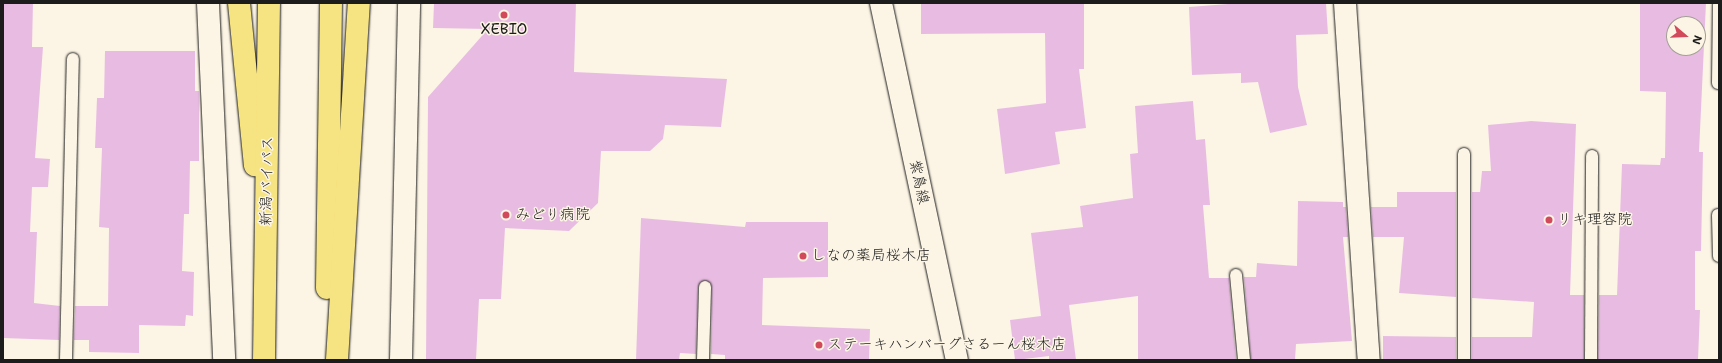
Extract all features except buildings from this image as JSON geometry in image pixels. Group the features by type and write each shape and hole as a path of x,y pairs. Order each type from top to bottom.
{"highway":[{"path":"239,3 265,272"},
{"name":"新潟バイパス","path":"264,360 269,3"},
{"path":"326,360 331,3"},
{"path":"337,360 359,3"}],"street":[{"path":"208,3 224,360"},
{"path":"401,360 409,3"},
{"name":"紫鳥線","path":"881,3 957,360"},
{"path":"1345,3 1369,360"}],"lane":[{"path":"1718,83 1719,5"},
{"path":"66,360 73,59"},
{"path":"1464,154 1464,360"},
{"path":"1591,360 1592,156"},
{"path":"1718,215 1719,256"},
{"path":"1236,275 1244,360"},
{"path":"703,360 705,286"}],"place":[{"name":"XEBIO","path":"504,15"},
{"name":"みどり病院","path":"506,215"},
{"name":"リキ理容院","path":"1549,220"},
{"name":"しなの薬局桜木店","path":"803,256"},
{"name":"ステーキハンバーグさるーん桜木店","path":"819,345"}]}
